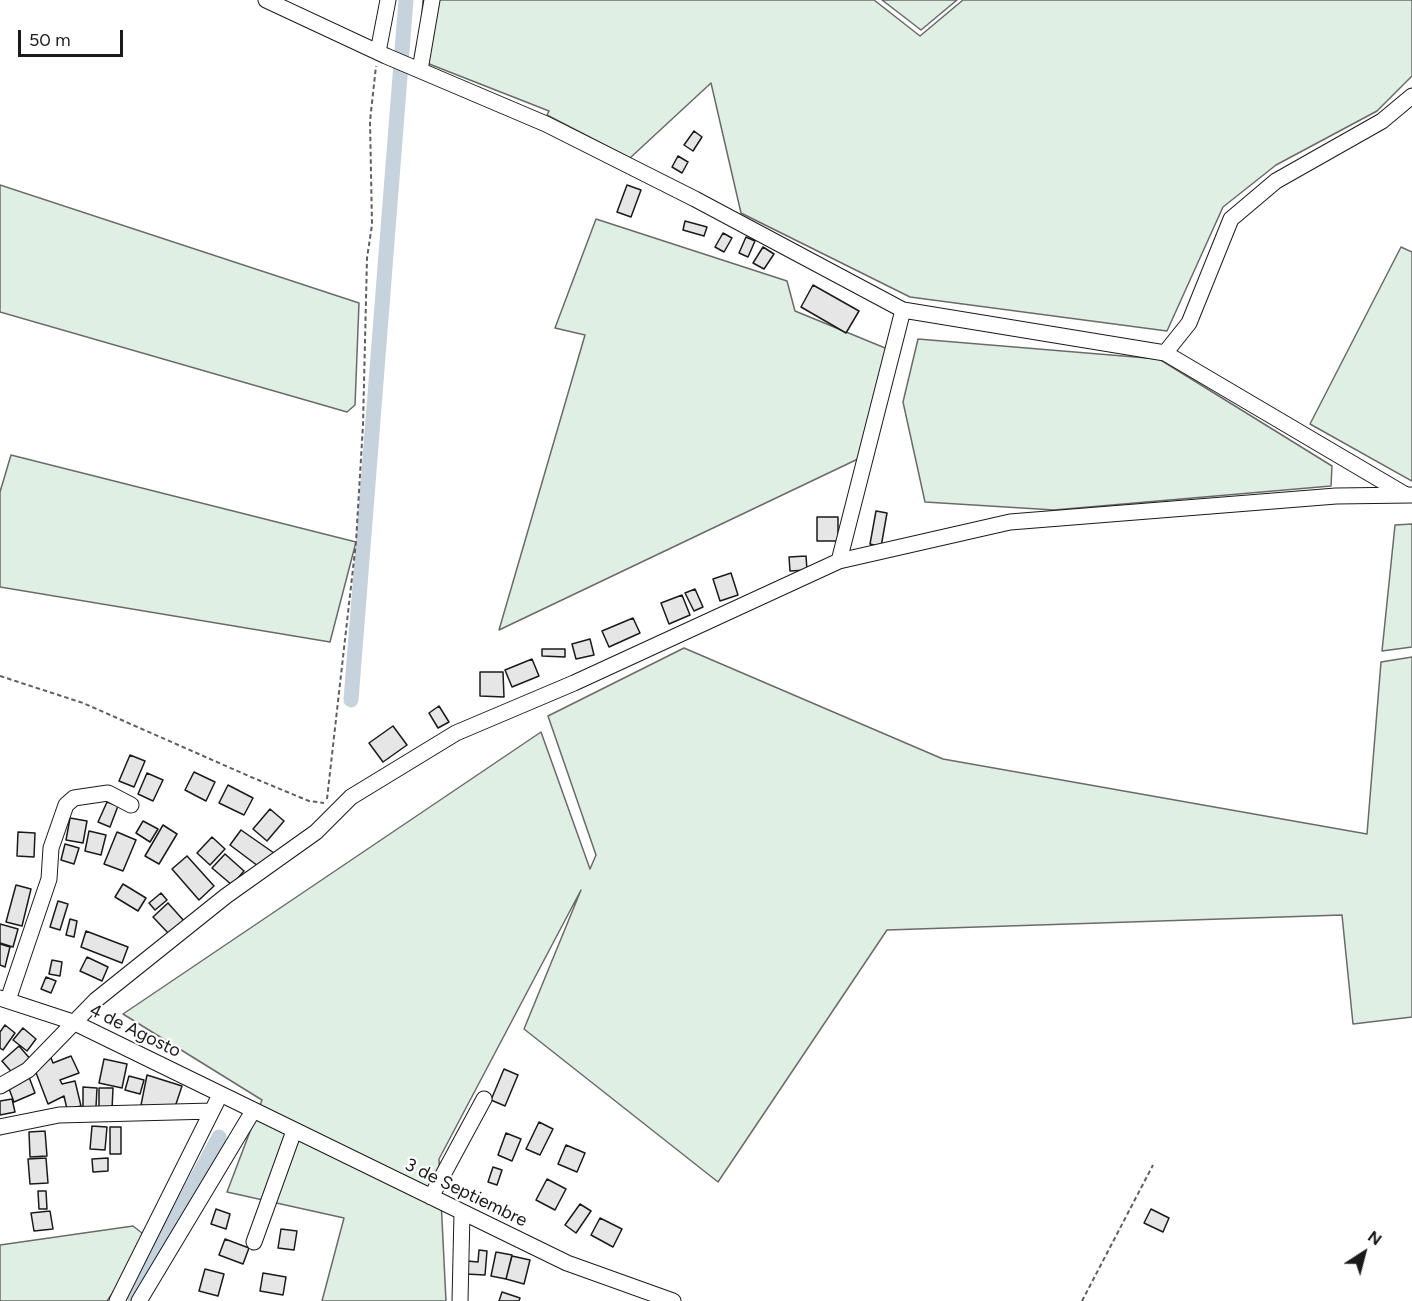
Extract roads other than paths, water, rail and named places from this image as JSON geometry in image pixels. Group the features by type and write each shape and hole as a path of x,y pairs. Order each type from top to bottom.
{"street":[{"path":"266,0 382,54 557,129 695,199 903,310 1165,353 1409,495"},
{"path":"382,54 388,0"},
{"path":"415,68 432,0"},
{"path":"1165,353 1189,323 1231,219 1276,181 1382,121 1412,96"},
{"path":"839,561 903,310"},
{"path":"0,1086 28,1070 96,1000 226,896 316,832 351,797 447,739 839,561 1010,522 1336,496 1409,495"},
{"path":"4,999 50,879 51,848 66,805 74,798 108,793 131,805"},
{"name":"4 de Agosto","path":"4,999 73,1022 250,1110"},
{"path":"117,1301 220,1095"},
{"path":"431,1197 484,1099"},
{"path":"139,1301 250,1110"},
{"name":"3 de Septiembre","path":"250,1110 567,1263 673,1301"},
{"path":"0,1127 59,1115 212,1111"},
{"path":"254,1242 294,1131"},
{"path":"460,1301 462,1213"}],"waterway":[{"path":"351,700 406,0"},
{"path":"134,1296 219,1137"}]}
